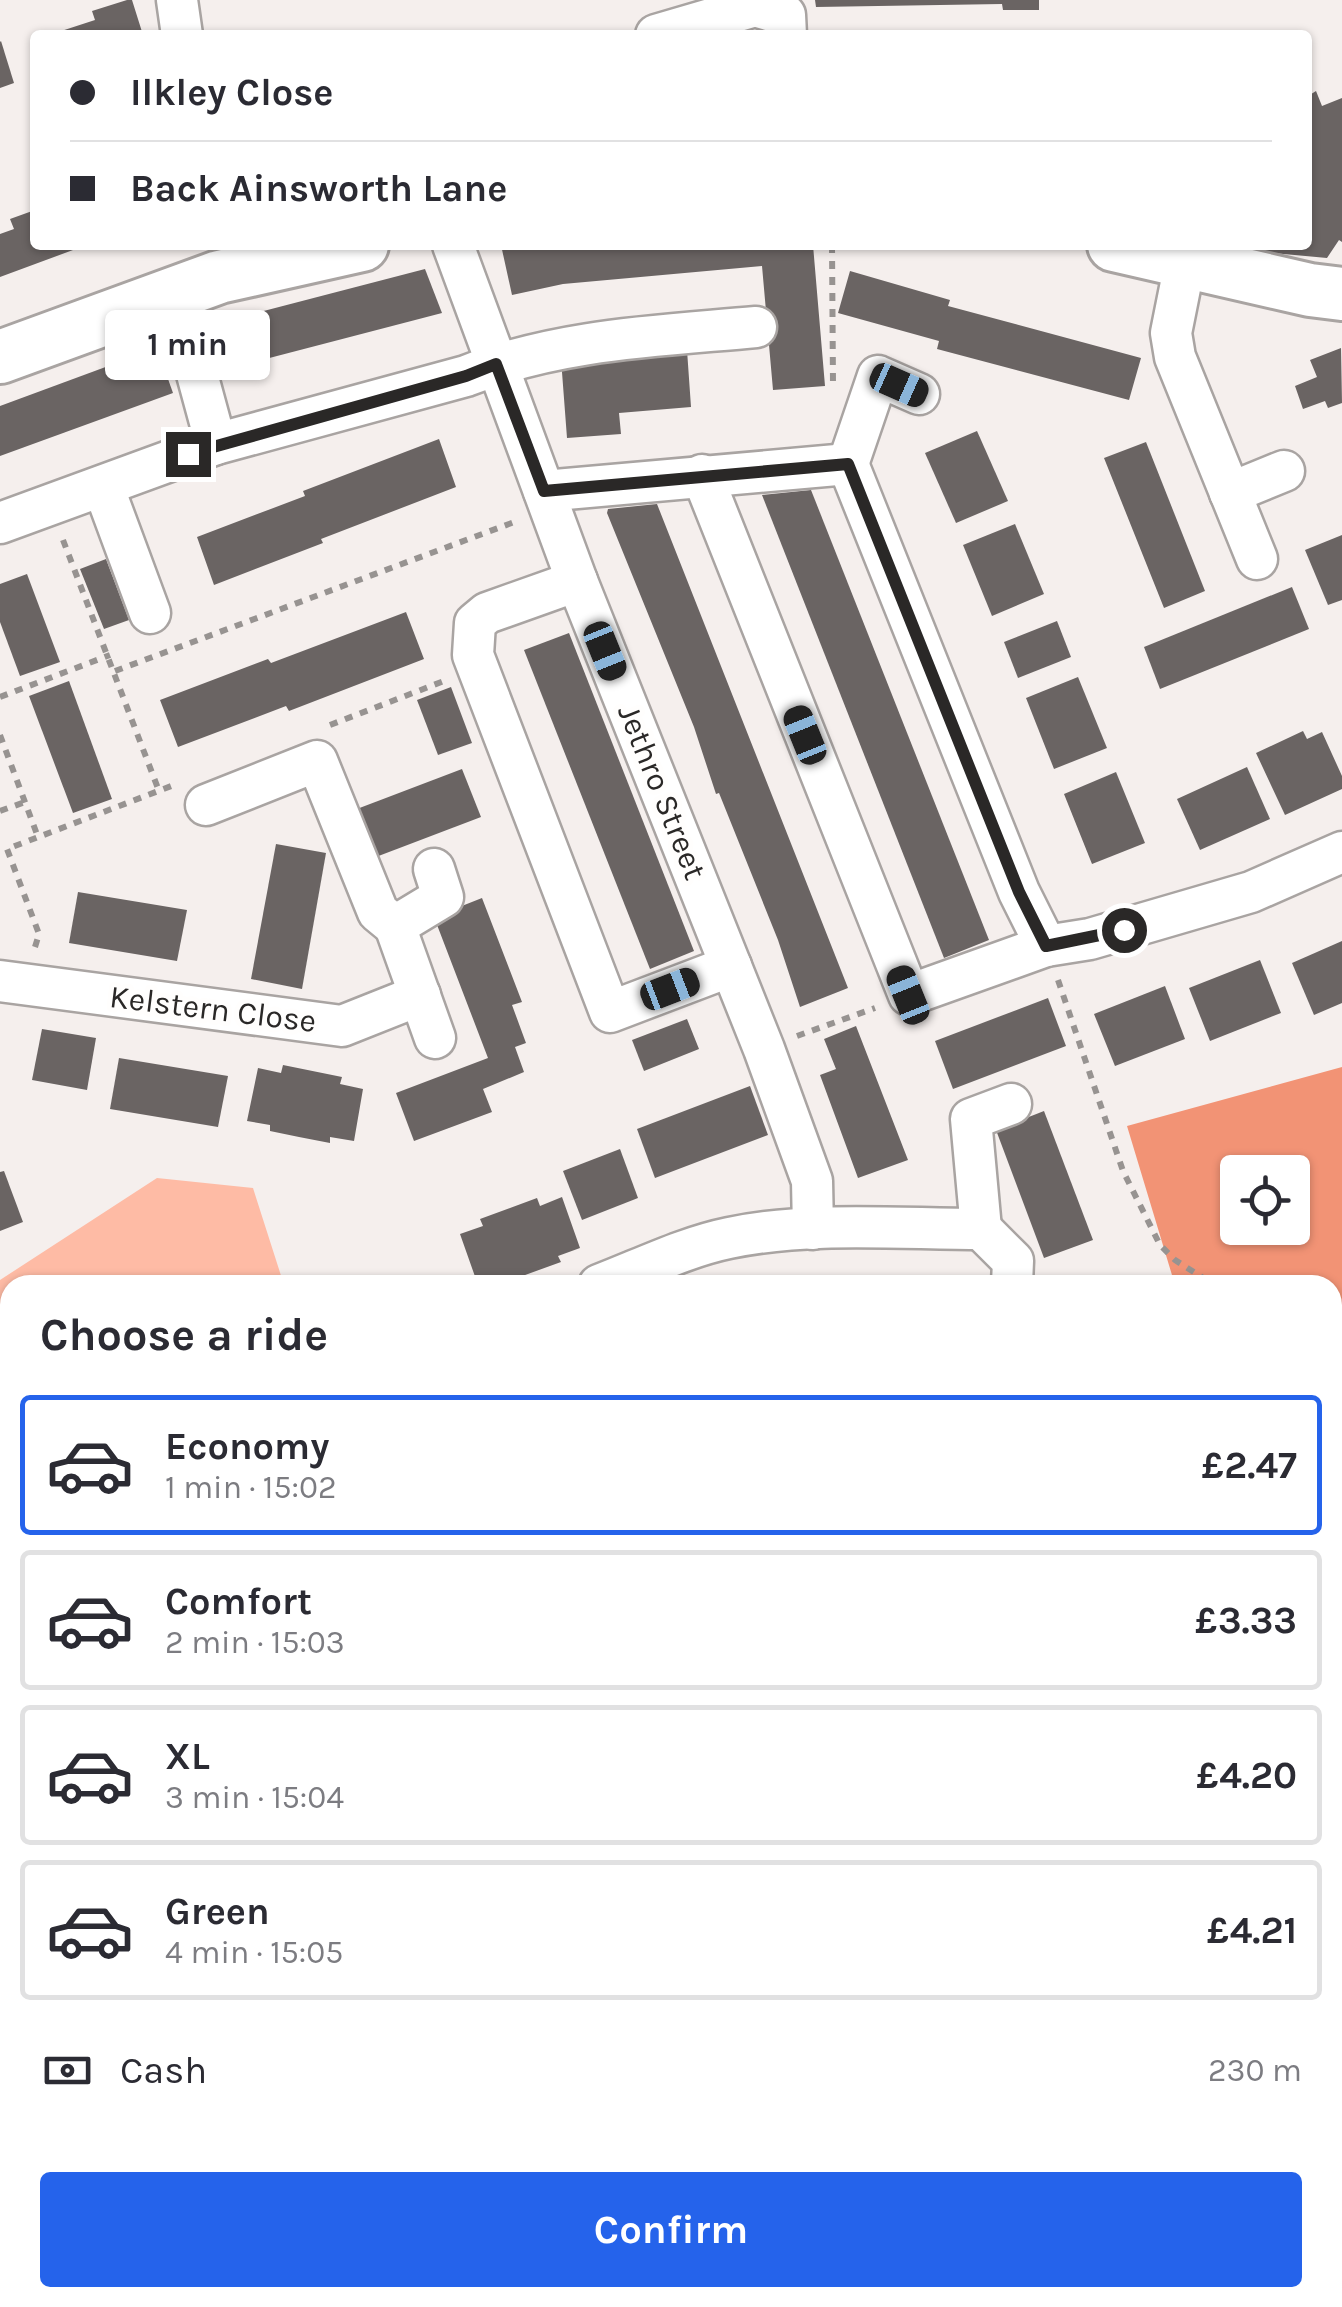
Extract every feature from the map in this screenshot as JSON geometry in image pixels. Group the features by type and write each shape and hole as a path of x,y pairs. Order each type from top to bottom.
{"main road":[{"path":"0,357 203,272 333,250"},
{"path":"1134,250 1342,294"}],"street":[{"path":"177,0 181,30"},
{"path":"673,30 755,6 786,25"},
{"name":"Jethro Street","path":"454,250 578,581 764,1048 812,1181 812,1229"},
{"path":"1185,263 1170,332 1175,357 1256,560"},
{"path":"203,272 216,444"},
{"path":"0,524 216,444 466,376 496,364 581,342 756,327"},
{"path":"919,394 878,376 848,464 1019,892 1046,946"},
{"path":"548,500 702,475 848,464"},
{"path":"1230,492 1284,471"},
{"path":"702,475 908,995 1046,946 1090,939 1251,892 1342,852"},
{"path":"103,486 150,613"},
{"path":"578,581 487,613 475,623 473,655 610,1012 731,966"},
{"path":"206,805 317,761 378,912 395,926 435,1038"},
{"path":"395,926 443,897 434,869"},
{"name":"Kelstern Close","path":"0,981 342,1026 420,995"},
{"path":"1011,1104 972,1119 981,1229 1014,1260 1013,1275"},
{"path":"659,1275 726,1239 812,1229 981,1229"}],"path":[{"path":"832,250 833,402 848,464"},
{"path":"115,671 548,500"},
{"path":"50,505 159,791"},
{"path":"0,697 110,655"},
{"path":"0,735 38,838"},
{"path":"0,811 25,802"},
{"path":"1046,946 1123,1170 1160,1245 1174,1260 1198,1275"},
{"path":"764,1048 908,995"}],"shaded area":[{"path":"1342,1067 1342,1275 1172,1275 1127,1126"},
{"path":"157,1178 253,1188 281,1275 8,1275"}],"building":[{"path":"132,0 141,30 64,30 95,20 92,11"},
{"path":"815,0 1039,0 1039,10 1003,10 1002,4 816,7"},
{"path":"0,42 14,83 0,88"},
{"path":"1316,91 1322,106 1342,98 1342,242 1339,240 1327,258 1241,250 1312,250 1312,94"},
{"path":"30,212 30,250 73,250 0,277 0,234 14,229 10,219"},
{"path":"502,250 813,250 825,386 773,390 762,266 563,284 512,295"},
{"path":"425,269 442,313 231,368 214,324"},
{"path":"850,271 950,300 948,306 1141,358 1129,400 937,349 939,341 838,313"},
{"path":"157,348 173,393 0,456 0,406"},
{"path":"1341,348 1342,403 1328,408 1325,401 1303,409 1295,386 1317,377 1310,360"},
{"path":"687,350 691,407 619,413 621,434 567,438 561,359"},
{"path":"977,431 1008,501 956,523 925,453"},
{"path":"439,439 456,487 214,585 197,537"},
{"path":"1146,442 1205,591 1164,608 1104,458"},
{"path":"811,490 989,940 944,958 762,495"},
{"path":"657,504 848,988 800,1007 778,940 719,793 716,794 694,727 607,513 608,509"},
{"path":"1015,524 1044,594 992,616 963,545"},
{"path":"1342,535 1342,600 1328,605 1305,550"},
{"path":"106,559 129,620 104,629 80,569"},
{"path":"27,574 60,662 20,676 0,622 0,584"},
{"path":"1292,587 1309,629 1160,689 1144,647"},
{"path":"406,612 424,659 289,711 286,706 178,747 160,700"},
{"path":"1057,621 1071,657 1018,678 1004,642"},
{"path":"569,633 694,951 650,969 524,650"},
{"path":"1078,677 1107,748 1054,769 1026,698"},
{"path":"69,681 112,799 73,813 29,696"},
{"path":"451,687 472,743 438,755 417,700"},
{"path":"1303,731 1307,739 1322,732 1342,776 1342,789 1285,815 1256,753"},
{"path":"1247,767 1270,819 1200,850 1177,799"},
{"path":"462,769 481,817 368,860 349,812"},
{"path":"1116,772 1145,843 1092,864 1064,794"},
{"path":"276,844 326,853 302,989 251,979"},
{"path":"78,892 187,910 177,961 69,943"},
{"path":"482,898 522,1002 512,1005 526,1043 515,1047 524,1072 483,1089 492,1112 414,1141 396,1093 488,1058 434,917"},
{"path":"1342,941 1342,1003 1314,1015 1292,963"},
{"path":"1260,960 1281,1013 1210,1041 1189,988"},
{"path":"1165,986 1185,1039 1115,1066 1094,1014"},
{"path":"1048,998 1066,1046 953,1089 935,1041"},
{"path":"687,1019 699,1049 644,1071 632,1040"},
{"path":"856,1026 908,1160 858,1178 820,1075 836,1069 824,1039"},
{"path":"42,1029 96,1038 87,1090 32,1080"},
{"path":"119,1058 228,1076 218,1127 110,1109"},
{"path":"283,1065 342,1077 340,1084 363,1089 354,1141 330,1137 330,1143 270,1131 270,1125 247,1121 258,1068 281,1073"},
{"path":"750,1086 768,1135 655,1178 637,1129"},
{"path":"1044,1111 1093,1240 1044,1258 996,1130"},
{"path":"620,1149 638,1198 582,1220 563,1171"},
{"path":"4,1171 23,1222 0,1231 0,1172"},
{"path":"562,1197 580,1248 558,1256 561,1262 525,1275 474,1275 460,1234 483,1226 480,1219 537,1198 540,1206"}],"route":[{"path":"188,454 466,376 496,364 544,491 848,464 1019,892 1046,946 1124,930"}]}
